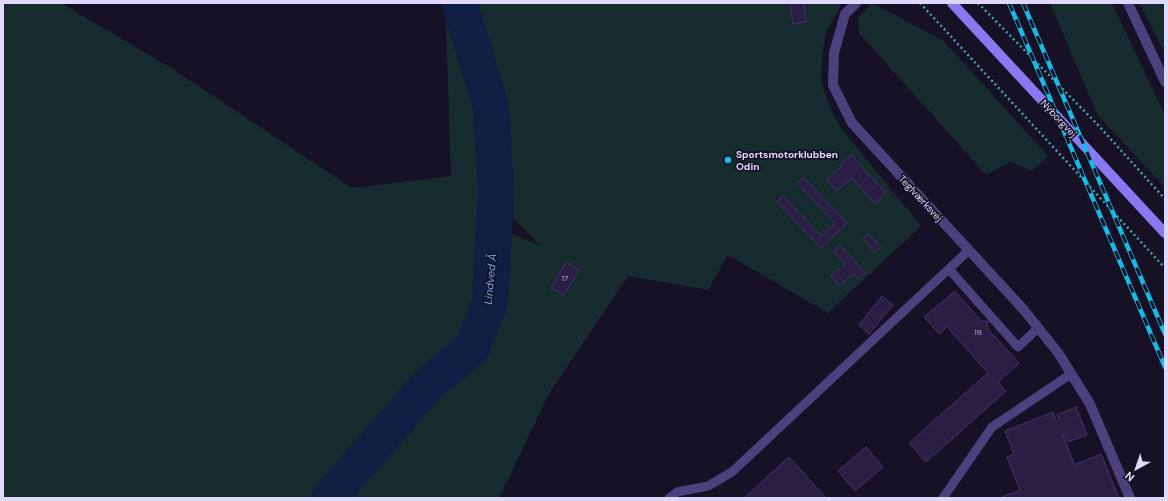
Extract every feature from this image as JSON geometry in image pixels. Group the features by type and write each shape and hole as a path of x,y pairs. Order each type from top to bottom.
{"main road":[{"name":"Nyborgvej","path":"952,3 1165,233"}],"street":[{"name":"Teglværksvej","path":"856,3 845,14 834,53 833,85 852,122 1024,310 1058,354 1090,404 1130,498"},
{"path":"1128,3 1165,82"}],"lane":[{"path":"669,498 677,492 708,486 732,472 969,250"},
{"path":"949,269 1018,347 1038,328"},
{"path":"943,498 992,427 1071,374"}],"path":[{"path":"920,3 1165,268"},
{"path":"978,3 1098,125 1165,199"}],"green space":[{"path":"3,3 61,3 168,66 352,188 451,176 445,3 841,3 826,32 822,56 821,82 830,107 841,128 921,226 828,313 728,255 708,290 628,276 550,392 499,498 3,498","holes":["479,185 540,245 478,219"]},
{"path":"872,3 944,41 1048,156 1033,171 1010,162 986,175 859,33 858,18"},
{"path":"1050,3 1112,3 1165,115 1165,188 1097,114"},
{"path":"1139,3 1165,3 1165,53"}],"building":[{"path":"790,3 804,3 806,22 793,24"},
{"path":"851,155 886,193 875,204 852,178 837,191 827,180"},
{"path":"803,177 847,223 821,248 777,202 783,196 821,236 835,223 797,183"},
{"path":"868,234 881,247 875,252 863,239"},
{"path":"840,245 865,273 858,279 853,274 840,286 831,276 845,264 833,251"},
{"path":"566,262 579,270 564,295 551,288"},
{"path":"955,291 981,321 988,321 987,328 1019,363 998,382 1006,391 926,462 909,443 988,373 947,327 939,334 924,317"},
{"path":"882,296 893,305 869,334 859,325"},
{"path":"1076,407 1087,435 1068,442 1065,434 1063,435 1074,465 1101,454 1119,498 1000,498 1020,490 1007,457 1014,454 1005,431 1053,412 1056,421 1059,420 1057,415"},
{"path":"866,447 883,467 855,491 838,471"},
{"path":"789,457 826,498 744,498"}],"waterway":[{"name":"Lindved Å","path":"329,498 428,385 472,348 490,303 496,190 491,106 462,12 461,3"}],"railway":[{"path":"1009,3 1165,367"},
{"path":"1023,3 1165,334"}],"place":[{"name":"Sportsmotorklubben Odin","path":"728,160"}]}
